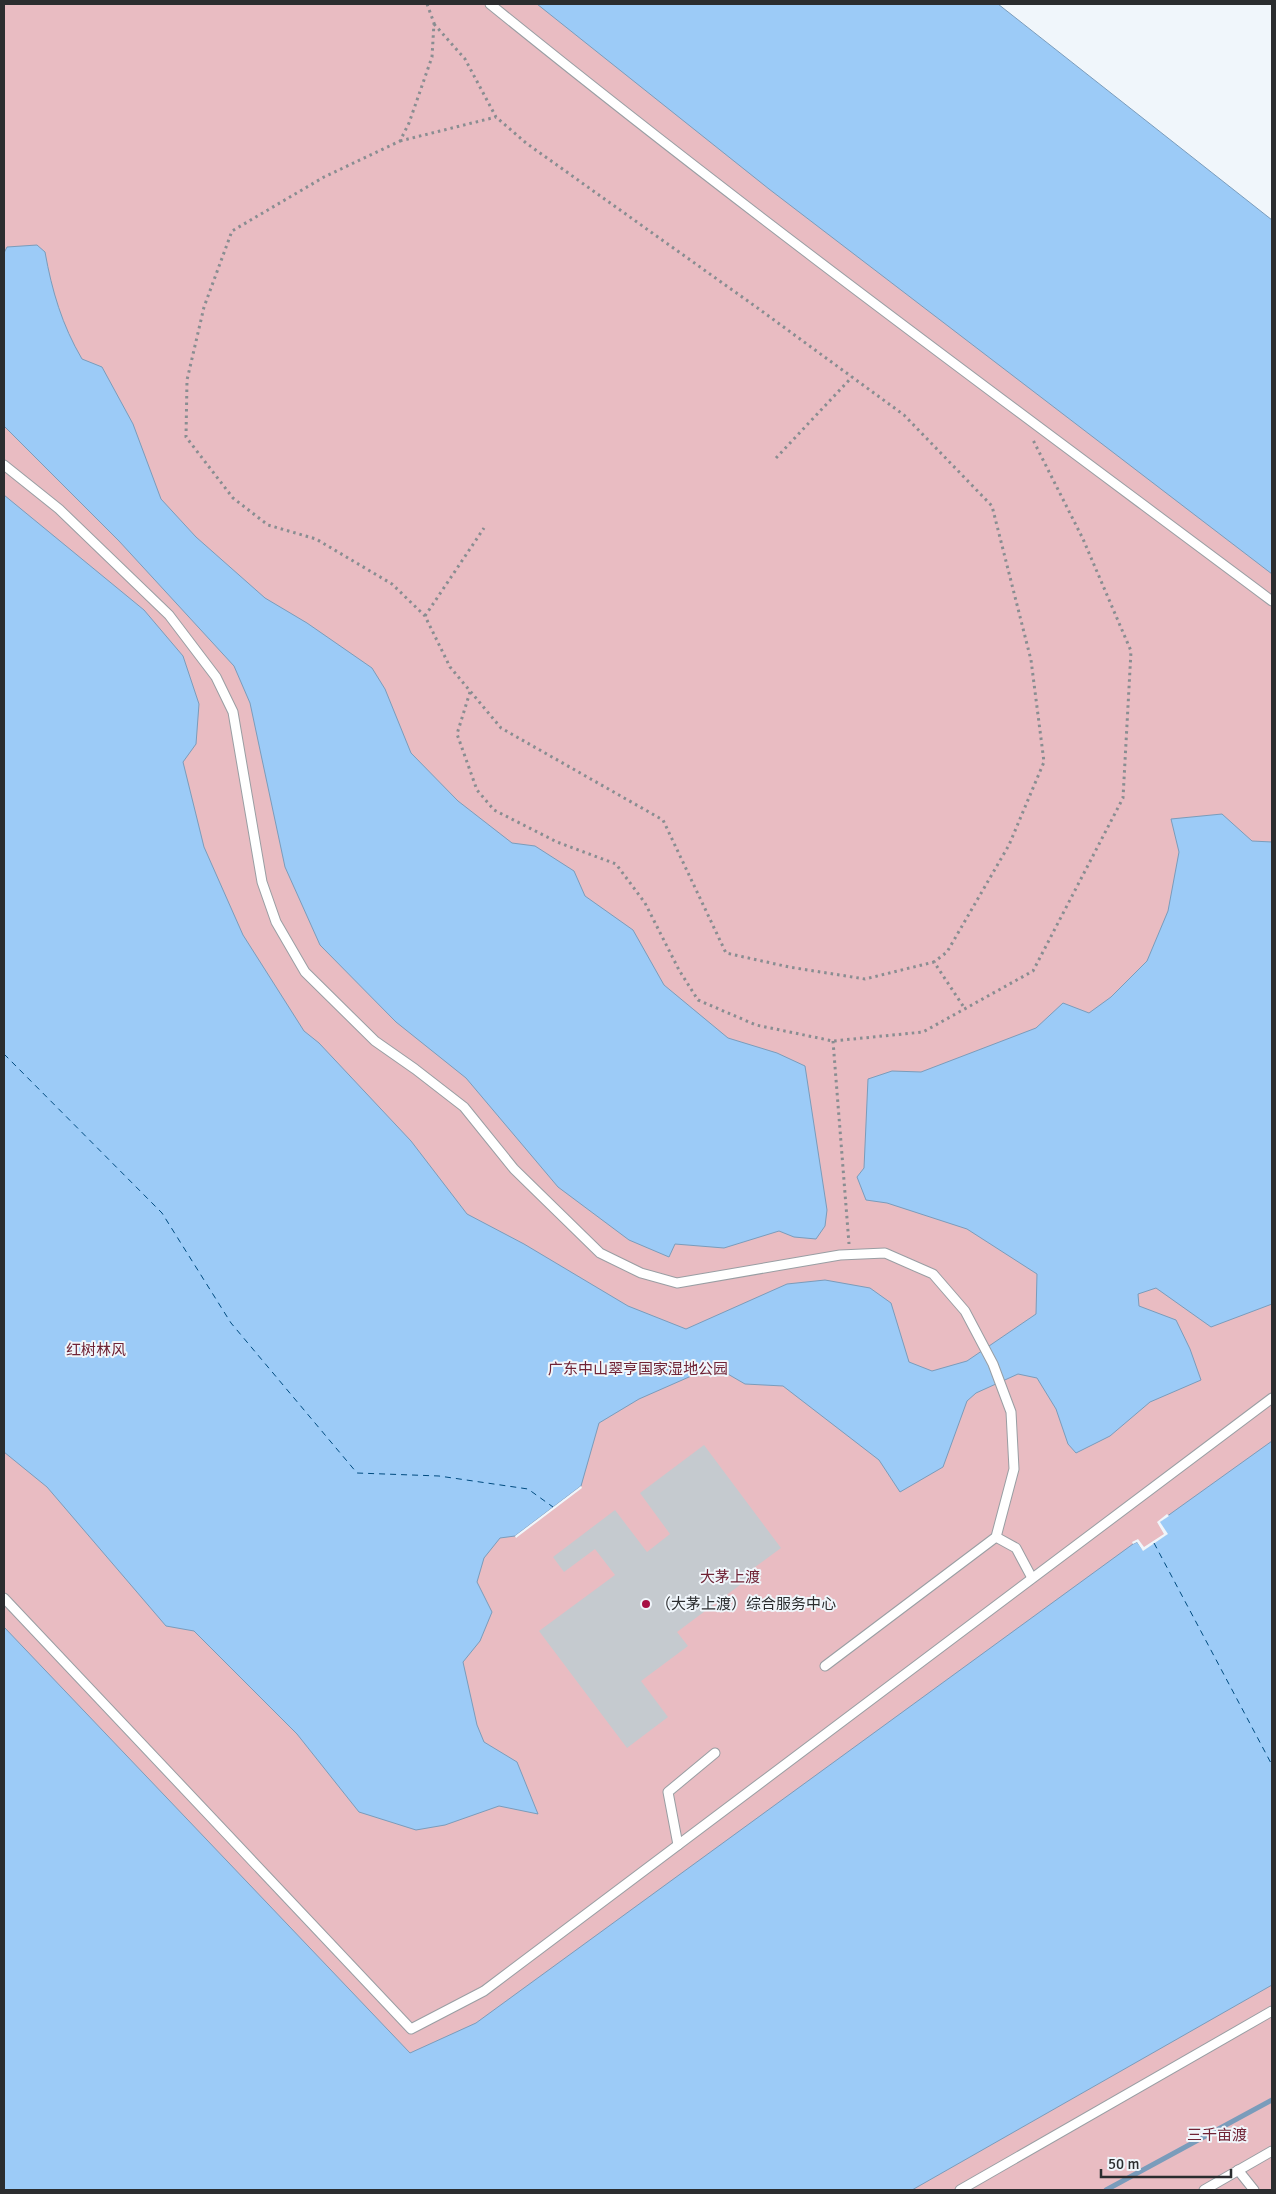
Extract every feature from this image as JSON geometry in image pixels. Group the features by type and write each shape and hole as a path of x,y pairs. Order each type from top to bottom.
{"lane":[{"path":"490,4 609,100 979,382 1272,601"},
{"path":"4,465 59,509 169,614 216,676 233,712 262,882 276,922 305,972 375,1041 464,1107 514,1169 600,1253 641,1273 677,1283 850,1254 885,1253 933,1274 966,1311 984,1346 1011,1412 1014,1469 996,1537 825,1666"},
{"path":"4,1598 411,2029 484,1991 1032,1578 1134,1506 1272,1398"},
{"path":"996,1537 1016,1548 1032,1578"},
{"path":"678,1845 668,1792 715,1753"},
{"path":"960,2190 1272,2011"},
{"path":"1204,2190 1272,2151"},
{"path":"1238,2170 1254,2190"}],"path":[{"path":"427,4 434,23 465,59 496,117 526,142 904,415 992,506 1032,660 1044,762 1009,845 946,952 934,962 865,980 790,967 726,953 663,820 501,728 450,667 425,616 392,584 316,539 268,525 233,498 186,436 187,380 202,316 232,231 324,176 400,141 496,117"},
{"path":"400,141 409,123 432,57 434,23"},
{"path":"776,458 852,377"},
{"path":"470,692 457,734 477,790 494,810 557,842 616,864 645,903 679,970 698,1000 756,1025 834,1041 923,1032 1033,971 1124,798 1131,651 1083,539 1031,436"},
{"path":"425,616 484,528"},
{"path":"934,962 965,1008"},
{"path":"834,1041 850,1254"}],"green space":[{"name":"广东中山翠亨国家湿地公园","path":"4,4 563,4 1272,549 1272,2190 4,2190"}],"water":[{"path":"537,4 998,4 1272,220 1272,574 769,189"},
{"path":"37,245 45,252 59,307 82,359 102,367 133,424 161,499 196,537 265,598 307,623 372,668 385,689 411,753 458,801 512,843 535,846 574,871 585,896 633,930 664,985 728,1038 777,1053 805,1066 827,1210 825,1226 816,1239 794,1237 779,1231 724,1248 675,1244 669,1257 629,1240 558,1187 466,1078 396,1022 320,945 285,867 250,703 234,666 119,541 4,426 4,253 7,247"},
{"path":"4,495 144,610 183,656 199,704 196,744 183,762 204,847 243,935 304,1031 319,1043 411,1141 467,1214 524,1244 628,1306 686,1329 787,1284 825,1280 870,1288 891,1303 909,1362 932,1371 967,1361 1036,1314 1037,1274 967,1229 887,1203 866,1200 857,1177 864,1168 868,1079 892,1071 921,1072 1036,1028 1063,1003 1089,1013 1111,997 1147,961 1168,911 1179,852 1171,819 1222,814 1252,841 1272,842 1272,1304 1211,1327 1156,1288 1138,1294 1139,1306 1176,1320 1190,1349 1201,1380 1150,1402 1110,1436 1076,1453 1068,1444 1056,1409 1037,1378 1018,1374 976,1393 967,1401 943,1467 900,1492 879,1460 783,1386 745,1384 714,1366 639,1399 599,1423 581,1486 515,1536 500,1538 484,1558 477,1582 492,1612 480,1641 463,1662 477,1725 484,1742 517,1762 538,1814 499,1806 445,1825 416,1830 359,1812 297,1734 194,1631 166,1626 47,1487 4,1452"},
{"path":"1272,1441 1272,1985 912,2190 4,2190 4,1627 410,2053 476,2023 1133,1544 1137,1542 1143,1550 1167,1534 1159,1522"}],"pier":[{"path":"581,1486 582,1488 516,1538 515,1536"},
{"path":"1167,1514 1169,1516 1160,1522 1168,1534 1143,1551 1137,1542 1133,1544 1132,1542 1138,1539 1144,1547 1164,1534 1157,1522"}],"building":[{"name":"（大茅上渡）综合服务中心","path":"704,1445 781,1548 751,1570 752,1576 677,1632 688,1646 641,1681 668,1717 627,1748 539,1631 615,1575 595,1549 564,1572 553,1557 615,1510 647,1552 670,1534 640,1493"}],"waterway":[{"path":"1106,2190 1272,2100"}],"ferry route":[{"path":"4,1054 162,1213 231,1323 357,1473 439,1476 528,1489 553,1507"},
{"path":"1154,1543 1272,1765"}],"place":[{"name":"（大茅上渡）综合服务中心","path":"646,1604"}],"park label":[{"name":"红树林风","path":"96,1350"},
{"name":"大茅上渡","path":"730,1577"},
{"name":"三千亩渡","path":"1217,2135"}]}
